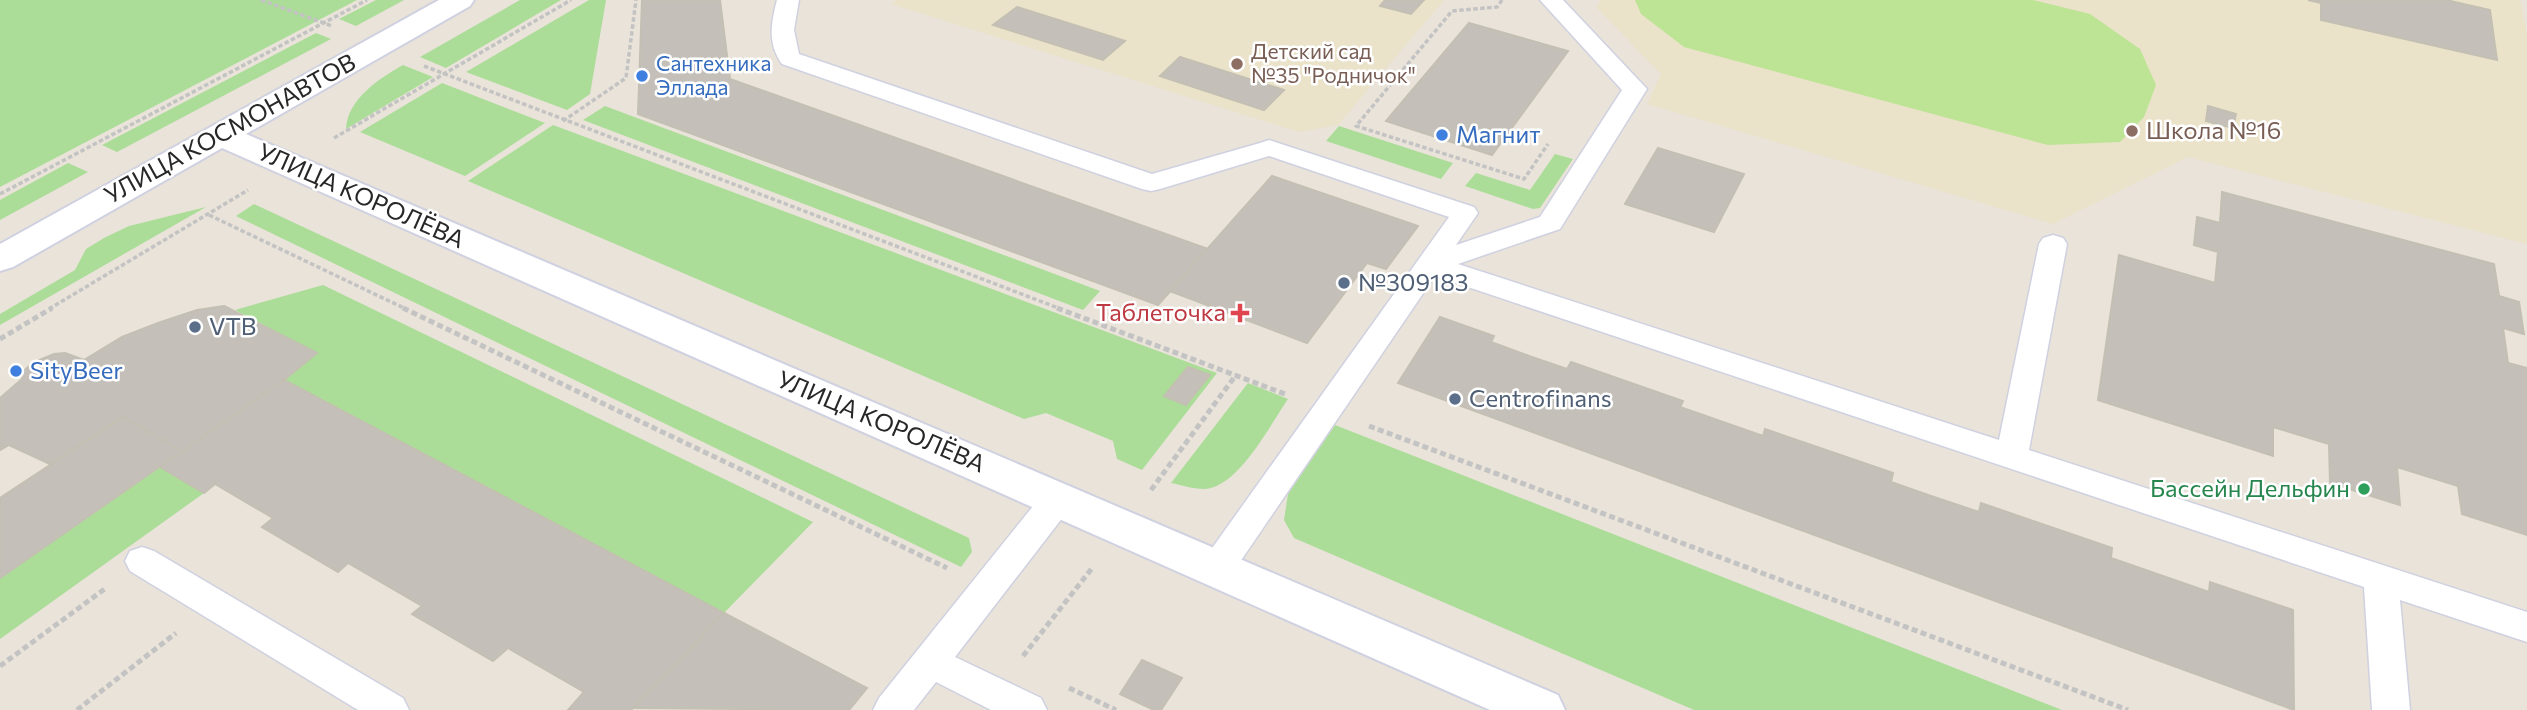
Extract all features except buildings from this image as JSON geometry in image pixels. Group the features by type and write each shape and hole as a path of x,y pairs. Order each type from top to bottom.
{"main road":[{"name":"УЛИЦА КОСМОНАВТОВ","path":"0,259 460,0"},
{"name":"УЛИЦА КОРОЛЁВА","path":"220,135 1541,710"}],"lane":[{"path":"788,0 782,24 781,47 790,59 1151,183 1269,148 1465,214 1217,568"},
{"path":"1429,264 1550,223 1635,89 1551,0"},
{"path":"2012,457 2053,244"},
{"path":"1429,264 2527,627"},
{"path":"892,710 1058,499"},
{"path":"142,561 390,710"},
{"path":"2381,579 2391,710"},
{"path":"930,662 1028,710"}],"path":[{"path":"261,0 563,121 2128,710"},
{"path":"0,194 367,0"},
{"path":"0,339 209,215 288,164 571,0"},
{"path":"563,121 626,78 636,0"},
{"path":"1502,0 1497,7 1452,10 1356,126 1524,179 1554,136"},
{"path":"209,215 988,587"},
{"path":"0,666 142,561"},
{"path":"77,710 214,604"},
{"path":"1067,687 1116,710"}],"shaded area":[{"name":"Детский сад №35 \"Родничок\"","path":"896,0 1444,0 1338,125 1299,132 891,4"},
{"name":"Школа №16","path":"1601,0 2520,0 2527,33 2527,244 2188,157 2053,224 1647,104 1661,74 1596,7"}],"green space":[{"path":"0,0 357,0 0,187"},
{"path":"376,0 404,0 356,26 339,19"},
{"path":"520,0 561,0 446,68 420,57"},
{"path":"589,0 606,0 590,94 567,110 466,72"},
{"path":"1635,0 2033,0 2090,14 2140,49 2156,85 2144,117 2120,142 2048,145 1684,47 1641,14"},
{"path":"316,33 331,39 117,152 102,145"},
{"path":"403,65 433,77 346,129 352,108 358,99 375,83"},
{"path":"442,83 545,123 465,176 360,132"},
{"path":"605,106 1100,291 1083,310 583,120"},
{"path":"553,125 1217,373 1142,470 1117,459 1113,441 1046,413 1024,419 468,181"},
{"path":"1339,126 1453,163 1441,179 1326,141"},
{"path":"1555,154 1573,159 1540,208 1533,209 1465,186 1476,173 1530,190"},
{"path":"68,163 88,172 0,220 0,200"},
{"path":"254,204 969,538 972,552 961,567 236,216"},
{"path":"206,207 0,325 0,314 75,270 86,249 104,238 129,226"},
{"path":"323,285 813,522 724,613 284,380 317,353 235,310"},
{"path":"1248,383 1288,399 1252,453 1241,467 1217,486 1200,489 1171,483"},
{"path":"1335,425 2062,710 1694,710 1294,538 1284,520 1288,494"},
{"path":"160,467 204,493 0,639 0,578"}],"place":[{"name":"Детский сад №35 \"Родничок\"","path":"1237,64"},
{"name":"Сантехника Эллада","path":"642,76"},
{"name":"Школа №16","path":"2132,131"},
{"name":"Магнит","path":"1442,135"},
{"name":"№309183","path":"1344,283"},
{"name":"Таблеточка","path":"1240,313"},
{"name":"VTB","path":"195,327"},
{"name":"SityBeer","path":"16,371"},
{"name":"Centrofinans","path":"1455,399"},
{"name":"Бассейн Дельфин","path":"2364,489"}]}
